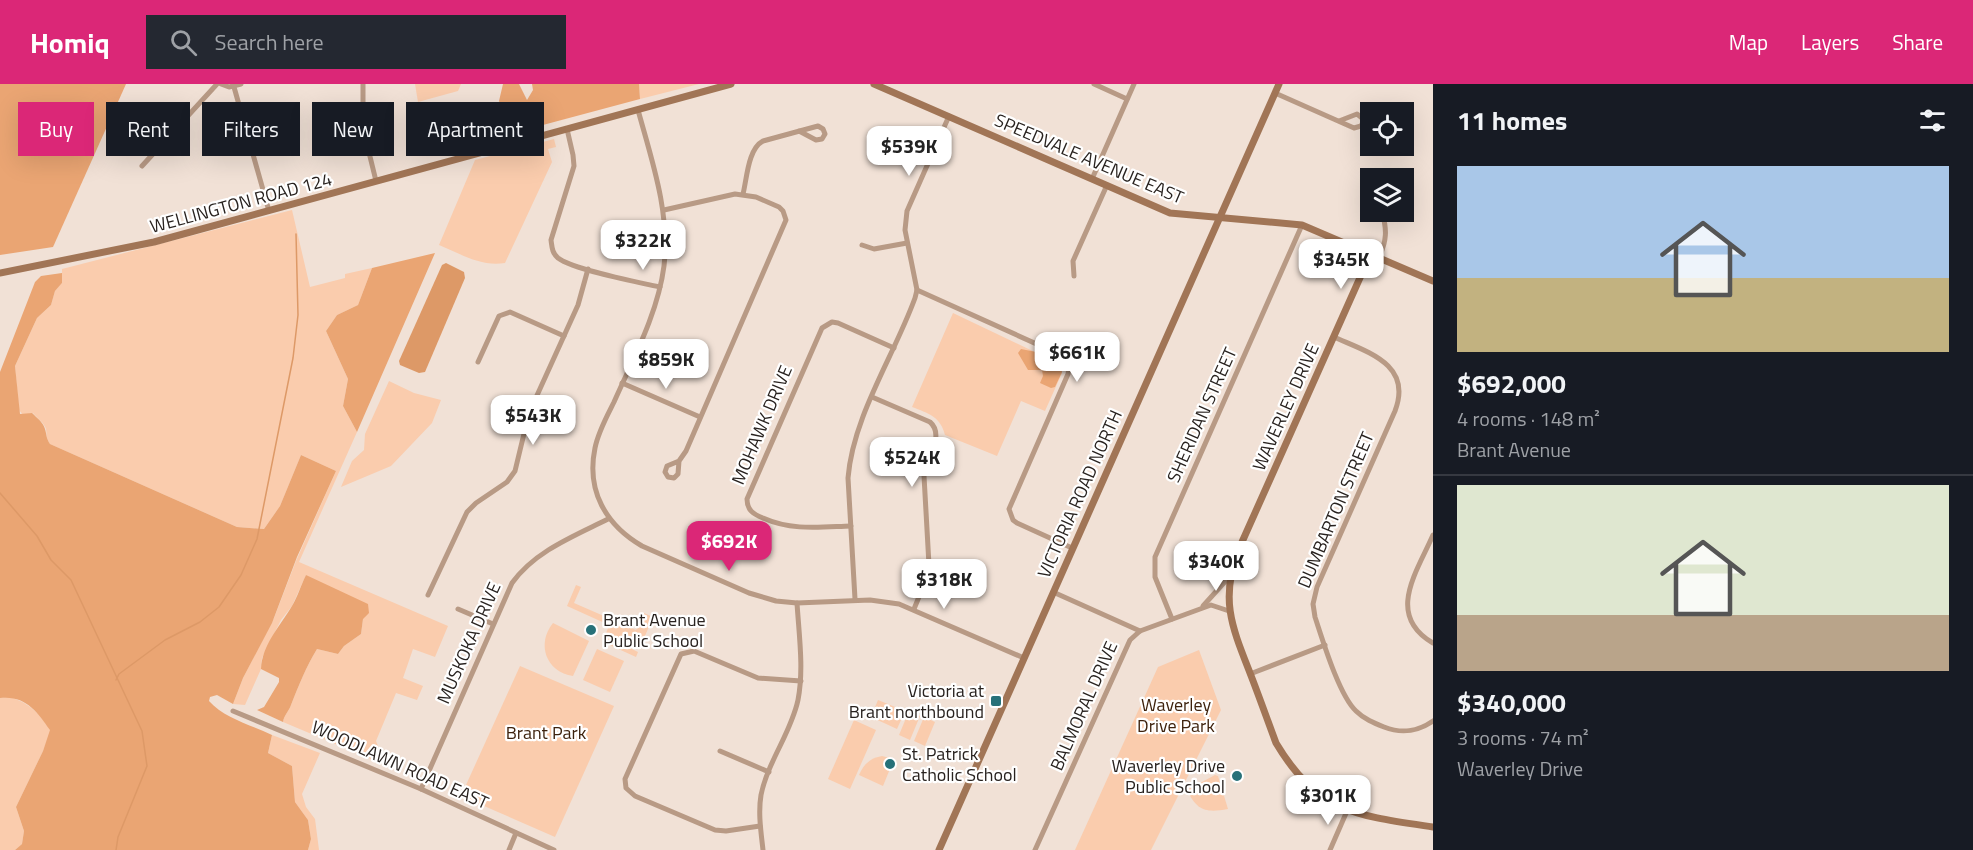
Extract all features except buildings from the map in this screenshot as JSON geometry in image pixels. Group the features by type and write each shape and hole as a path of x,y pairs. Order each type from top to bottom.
{"main road":[{"name":"WELLINGTON ROAD 124","path":"0,273 119,251 731,84"},
{"name":"SPEEDVALE AVENUE EAST","path":"874,84 1170,213 1302,225 1433,281"},
{"name":"VICTORIA ROAD NORTH","path":"939,850 1279,84"},
{"name":"WAVERLEY DRIVE","path":"1371,253 1238,551 1231,574 1229,611 1234,633 1276,743 1309,787 1347,811 1381,820 1433,827"}],"street":[{"path":"142,166 219,84 234,87 241,84"},
{"path":"363,84 363,128 376,181"},
{"path":"1094,84 1127,99"},
{"path":"1092,179 1134,84"},
{"path":"234,87 269,211"},
{"path":"1275,93 1339,121"},
{"path":"638,110 664,210 666,243 660,287 652,313 595,447 592,471 596,492 608,519 625,535 642,546 749,593 776,601 797,603 855,600 886,602 914,609 1024,658"},
{"path":"855,600 848,477 850,460 856,434 912,307 917,290 905,230 907,211 949,116"},
{"path":"567,129 574,166 551,240 556,256 588,269 660,287"},
{"path":"743,194 756,146 763,141 799,131"},
{"path":"1074,276 1073,261 1107,185"},
{"path":"664,210 726,194 743,194 779,207 785,215 785,225 680,461"},
{"path":"1379,257 1386,242 1384,222"},
{"name":"SHERIDAN STREET","path":"1172,619 1155,577 1155,557 1302,225"},
{"path":"862,245 874,249 908,243"},
{"path":"428,595 467,512 507,482 515,471 530,413 578,305 588,269"},
{"path":"917,290 1061,355 1066,360 1068,374 1009,509 1013,520 1017,523 1072,548"},
{"path":"478,362 499,316 504,313 510,312 564,336"},
{"name":"MOHAWK DRIVE","path":"851,526 809,528 783,525 752,513 747,505 747,499 822,328 832,322 838,323 894,348"},
{"name":"DUMBARTON STREET","path":"1334,337 1386,363 1396,375 1399,392 1395,410 1314,595 1314,614 1344,695 1351,707 1362,717 1402,732 1419,729 1433,722"},
{"path":"622,383 700,417"},
{"path":"873,397 930,422 936,427 938,434 926,463 924,476 929,565 914,609"},
{"name":"MUSKOKA DRIVE","path":"421,789 508,591 527,565 539,556 608,519"},
{"path":"1433,535 1411,585 1406,605 1408,617 1415,629 1433,643"},
{"name":"WAVERLEY DRIVE","path":"1202,607 1231,574"},
{"path":"1053,592 1140,631"},
{"path":"762,850 761,795 794,715 801,681 797,603"},
{"path":"1202,607 1217,605 1229,611"},
{"name":"BALMORAL DRIVE","path":"1035,850 1130,640 1140,631 1202,607"},
{"path":"458,609 493,624"},
{"path":"1250,674 1325,645"},
{"path":"760,826 726,831 705,827 635,796 626,788 625,779 681,654 694,651 758,678 801,681"},
{"name":"WOODLAWN ROAD EAST","path":"233,711 421,789 554,850"},
{"path":"720,750 769,772"},
{"path":"1330,850 1347,811"},
{"path":"508,850 516,833"}],"green space":[{"path":"415,84 461,84 458,91 418,102"},
{"path":"639,84 699,84 640,99"},
{"path":"554,139 556,147 548,149 552,162 505,263 479,261 439,245 475,160 490,156 544,156 544,142"},
{"path":"292,210 310,287 345,278 345,274 372,268 358,305 337,315 326,331 348,379 343,406 357,432 299,562 448,626 435,657 413,649 403,678 423,686 417,700 396,693 376,741 381,753 392,760 390,767 283,722 317,649 338,654 344,646 361,634 363,619 306,575 292,606 281,620 262,658 261,669 245,705 233,704 243,678 274,618 296,561 336,471 301,455 280,506 264,529 237,527 50,444 44,425 33,413 23,415 19,410 15,366 37,318 51,305 55,291 62,283 62,269"},
{"path":"953,313 1062,365 1062,373 1045,411 1021,401 997,456 945,435 937,420 912,407"},
{"path":"389,381 414,393 441,400 432,423 391,466 341,487 352,461 364,450 365,434"},
{"path":"576,585 581,587 574,603 636,630 644,613 653,617 642,643 631,640 628,647 638,652 636,657 603,642 609,625 567,606"},
{"path":"553,623 589,641 573,676 556,669 546,656 545,640"},
{"path":"597,649 624,661 610,692 583,680"},
{"name":"Waverley Drive Park","path":"1199,650 1221,710 1151,850 1075,850 1158,667"},
{"name":"Brant Park","path":"520,666 614,706 555,837 461,796"},
{"path":"10,697 33,709 51,730 16,807 24,831 22,844 15,850 0,850 0,698"},
{"path":"878,700 905,711 897,729 871,717"},
{"path":"909,711 920,716 910,740 899,735"},
{"path":"924,717 935,722 925,746 914,741"},
{"path":"854,720 876,730 850,789 828,779"},
{"path":"272,735 320,753 302,794 306,807 315,819 319,850 308,850 311,839 308,820 295,802 292,766 268,753"},
{"path":"882,756 894,759 883,786 859,775 868,762"},
{"path":"1215,775 1218,776 1228,809 1214,811 1203,809 1187,790"}],"shaded area":[{"path":"0,84 126,84 118,102 106,102 106,129 94,155 94,102 18,102 18,156 94,156 53,247 0,255"},
{"path":"503,84 519,84 527,100 533,90 532,84 639,84 640,99 544,125 544,102 499,101"},
{"path":"435,253 357,432 343,406 348,379 326,331 337,315 358,305 372,268"},
{"path":"446,263 464,272 465,278 425,372 419,373 400,365 399,361 442,265"},
{"path":"62,273 62,283 55,291 51,305 37,318 15,366 20,414 32,413 40,420 50,444 237,527 264,529 280,506 301,455 336,471 297,557 272,623 243,678 233,704 217,695 210,697 209,701 230,717 272,735 268,753 292,766 295,802 308,820 311,839 308,850 15,850 22,844 24,831 16,807 43,751 50,730 30,706 17,699 0,698 0,372 35,282 41,276"},
{"path":"1021,349 1058,358 1062,372 1055,387 1051,388 1040,383 1043,376 1042,370 1028,370 1018,353"},
{"path":"306,575 368,604 369,613 363,619 361,634 344,646 338,654 317,649 283,722 257,710 264,707 279,682 279,678 261,669 262,660 272,636 294,602"}],"waterway":[{"path":"116,680 119,674 165,640 200,622 219,607 241,575 257,539 293,358 298,315 296,234"},
{"path":"0,493 37,536 51,560 71,580 142,731 147,766 118,837 116,850"}],"place":[{"name":"Brant Avenue Public School","path":"591,630"},
{"name":"Victoria at Brant northbound","path":"996,701"},
{"name":"St. Patrick Catholic School","path":"890,764"},
{"name":"Waverley Drive Public School","path":"1237,776"}]}
